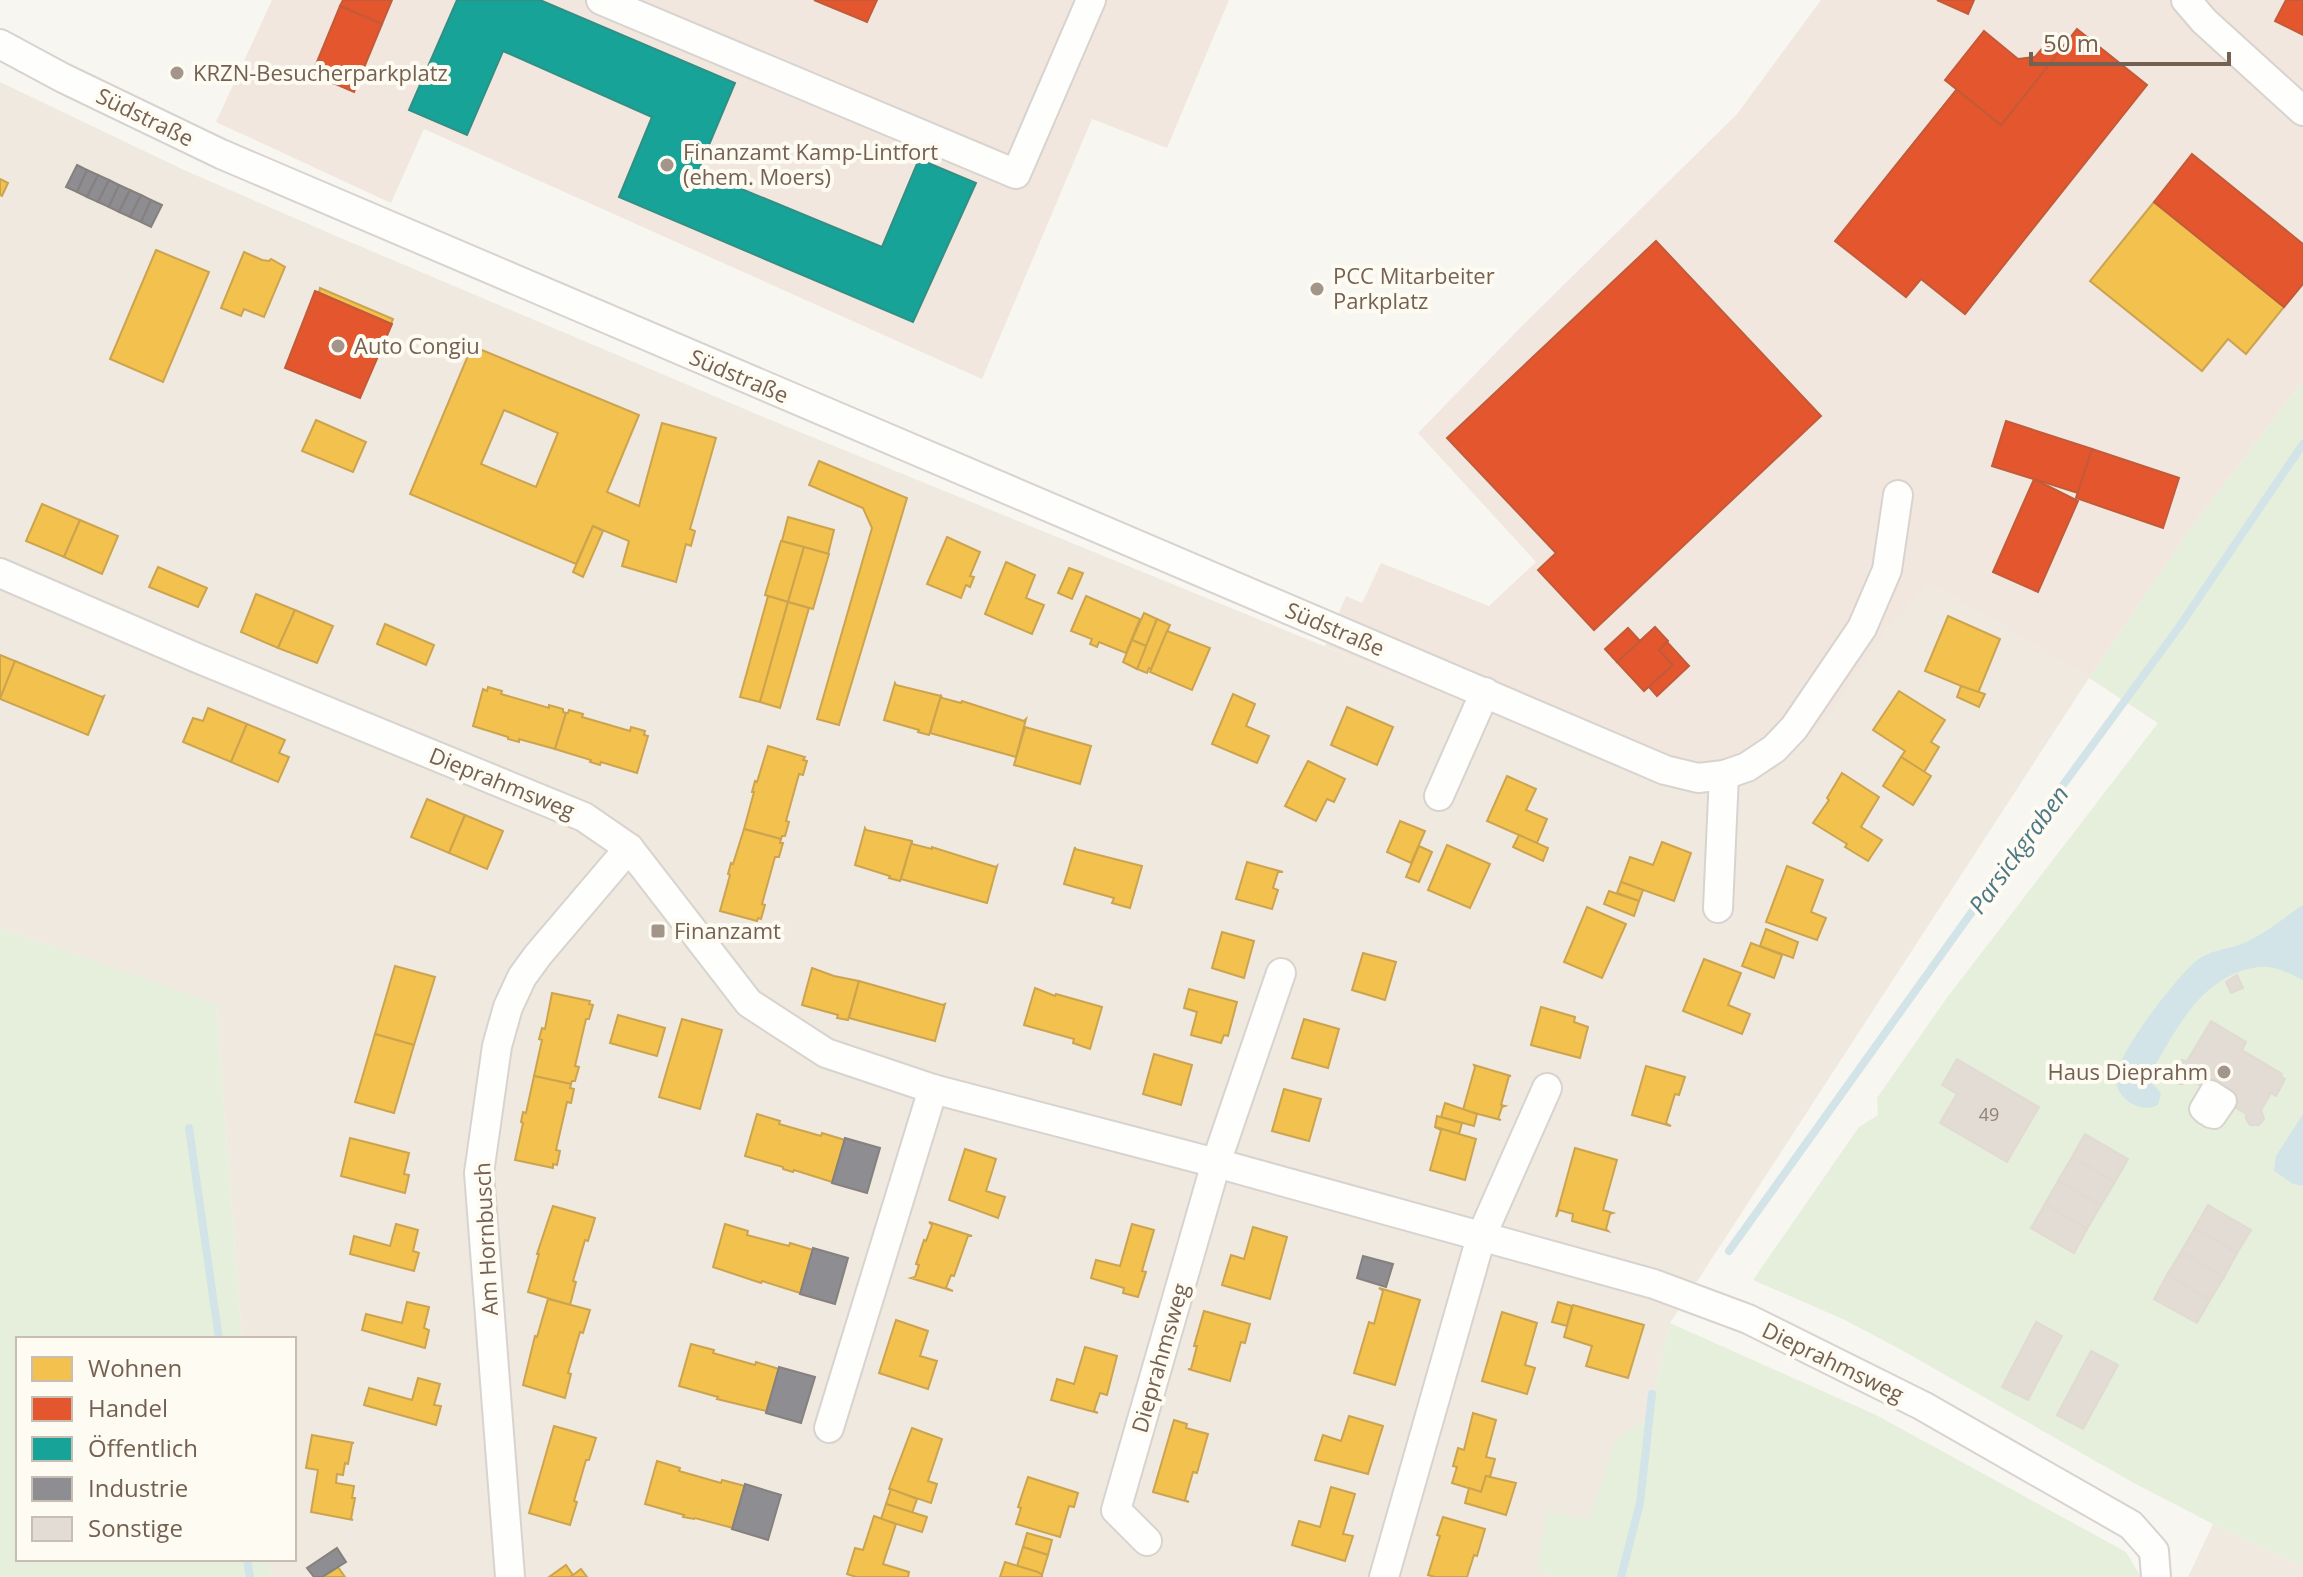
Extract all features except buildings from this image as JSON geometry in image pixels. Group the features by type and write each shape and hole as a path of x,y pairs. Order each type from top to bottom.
{"street":[{"path":"601,0 1016,174 1091,0"},
{"path":"2186,0 2204,21 2303,111"},
{"name":"Südstraße","path":"0,44 221,154 1665,770 1698,778 1724,775 1747,767 1774,749 1794,728 1862,628 1887,570 1898,495"},
{"name":"Dieprahmsweg","path":"0,573 225,670 584,817 629,848 749,1003 826,1053 933,1089 1216,1163 1654,1284 1748,1319 1923,1406 2131,1525 2155,1564"},
{"path":"1439,796 1485,692"},
{"path":"1718,908 1724,775"},
{"name":"Am Hornbusch","path":"510,1577 479,1173 497,1046 508,1007 522,977 629,848"},
{"name":"Dieprahmsweg","path":"1147,1541 1116,1510 1216,1163 1281,973"},
{"path":"1384,1577 1481,1237 1547,1088"},
{"path":"829,1428 933,1089"}],"shaded area":[{"path":"272,0 1229,0 1167,148 1092,119 982,379 424,129 391,203 216,122"},
{"path":"1821,0 2303,0 2303,381 2188,532 2089,678 1930,582 1886,630 1829,715 1778,763 1744,785 1701,792 1659,784 1325,646 1346,596 1362,603 1381,563 1489,606 1536,562 1418,433 1737,114"},
{"path":"0,82 184,170 773,421 1483,711 1701,792 1744,785 1778,763 1930,581 2089,678 1670,1323 1649,1417 1615,1442 1590,1520 1537,1569 1555,1577 271,1577 269,1561 296,1561 296,1337 242,1337 216,1005 0,928"},
{"path":"2303,905 2303,980 2277,969 2259,967 2227,977 2212,987 2178,1027 2150,1074 2151,1082 2161,1093 2158,1105 2143,1108 2126,1100 2116,1084 2120,1064 2150,1016 2187,970 2206,955 2258,936"},
{"path":"2303,1114 2303,1186 2293,1184 2274,1171 2276,1156"},
{"path":"2213,1524 2303,1566 2303,1577 2188,1577"}],"green space":[{"path":"2303,381 2303,1566 2132,1482 1845,1320 1753,1280 1859,1127 1878,1115 1877,1098 1946,999 2158,723 2089,678 2188,532"},
{"path":"0,928 216,1004 242,1337 16,1337 16,1561 269,1561 271,1577 0,1577"},
{"path":"1670,1323 1876,1415 2126,1552 2141,1577 1555,1577 1537,1570 1547,1511 1590,1519 1615,1441 1649,1417"}],"waterway":[{"name":"Parsickgraben","path":"1729,1251 2179,627 2303,444"},
{"path":"189,1128 219,1337"},
{"name":"Parsickgraben","path":"1621,1577 1640,1503 1652,1394"},
{"path":"247,1561 250,1577"}],"place":[{"name":"KRZN-Besucherparkplatz","path":"177,73"},
{"name":"Finanzamt Kamp-Lintfort (ehem. Moers)","path":"667,165"},
{"name":"PCC Mitarbeiter Parkplatz","path":"1317,289"},
{"name":"Auto Congiu","path":"338,346"},
{"name":"Finanzamt","path":"658,931"},
{"name":"Haus Dieprahm","path":"2224,1072"}]}
